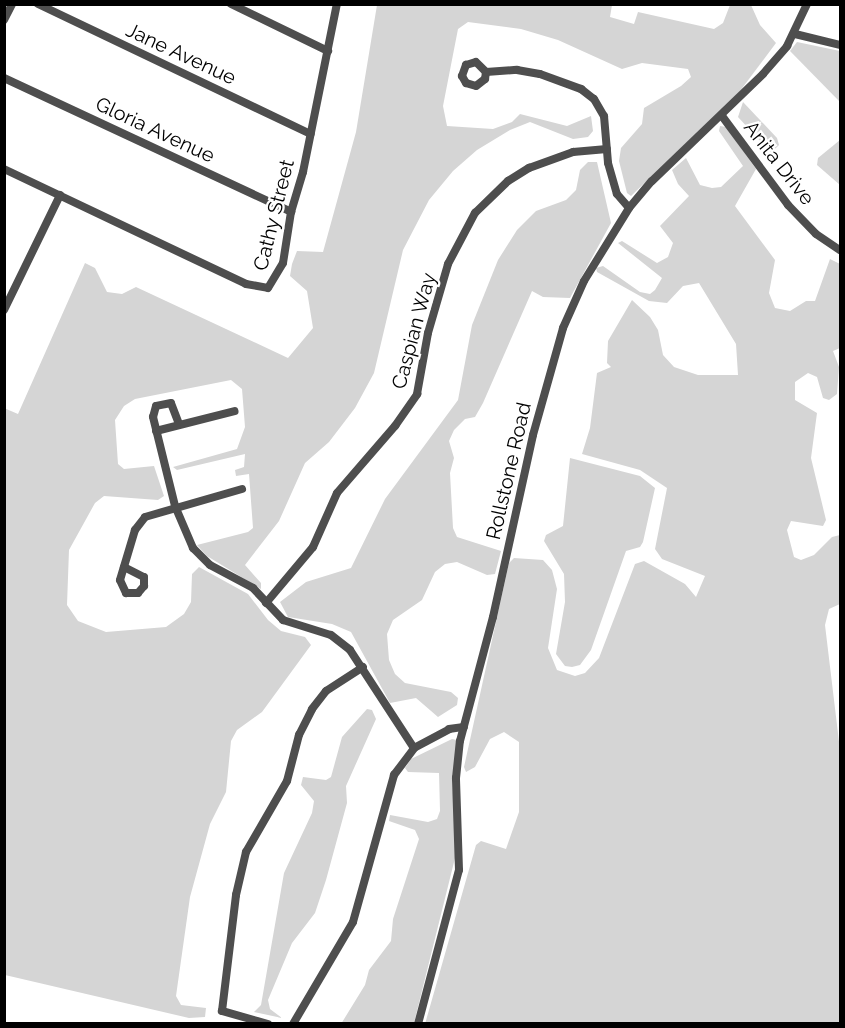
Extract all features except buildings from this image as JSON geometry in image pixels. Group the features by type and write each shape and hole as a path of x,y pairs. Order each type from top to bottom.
{"street":[{"path":"4,20 12,4"},
{"name":"Jane Avenue","path":"38,4 311,134"},
{"path":"231,4 328,51"},
{"name":"Cathy Street","path":"4,169 263,289 273,285 281,270 291,212 311,134 337,4"},
{"name":"Rollstone Road","path":"418,1023 459,870 456,778 464,727 556,348 584,280 629,208 652,181 763,74 795,34 807,4"},
{"path":"795,34 840,45"},
{"path":"486,72 527,71 580,89 594,99 604,116 617,194 629,208"},
{"name":"Gloria Avenue","path":"4,78 291,212"},
{"name":"Anita Drive","path":"722,116 788,205 816,234 840,250"},
{"name":"Caspian Way","path":"266,603 313,547 337,493 395,426 417,394 428,333 448,264 475,213 508,181 529,168 566,154 608,149"},
{"path":"4,310 60,195"},
{"path":"179,424 174,406 163,402 152,413 184,535 201,557 243,581 288,623 321,631 340,641 363,667 386,710 414,748"},
{"path":"156,431 235,411"},
{"path":"124,567 140,522 175,506 242,489"},
{"path":"268,1023 222,1011 236,895 246,852 287,781 299,735 312,709 326,691 363,667"},
{"path":"293,1023 353,922 375,852 389,788 404,758 414,748 449,729 464,727"}],"shaded area":[{"path":"377,5 612,5 610,17 634,24 638,12 714,29 723,23 730,5 751,5 760,25 776,43 740,91 631,196 627,193 619,161 621,148 642,124 644,108 681,86 691,77 688,69 642,63 622,69 558,40 521,29 468,22 458,29 443,106 447,126 493,129 512,122 520,114 567,126 591,116 593,131 588,137 573,139 530,122 510,130 477,150 453,171 429,200 403,250 374,373 355,408 329,442 305,463 279,521 245,565 261,583 261,589 207,556 197,545 248,532 253,528 249,474 236,476 235,470 244,467 245,454 177,470 173,467 237,449 245,427 242,389 231,380 135,399 124,406 115,420 118,464 124,469 154,466 164,496 158,500 104,496 95,503 69,550 67,605 78,621 106,632 166,627 184,614 191,602 192,574 199,567 248,594 268,620 281,631 305,637 311,645 262,712 237,730 231,741 226,792 210,824 190,897 176,996 181,1005 206,1008 205,1017 189,1018 5,975 4,408 18,414 85,263 95,268 107,292 122,294 136,287 288,358 313,328 307,291 290,276 292,264 297,251 323,252 356,132"},
{"path":"797,42 840,51 840,102 790,51"},
{"path":"743,102 777,138 779,145 771,153 738,117"},
{"path":"720,126 726,127 756,169 735,206 775,260 769,293 775,308 790,311 806,301 815,301 830,259 840,264 840,348 833,351 839,367 837,394 829,400 823,398 817,377 808,373 795,382 795,400 817,413 811,458 826,520 823,526 791,521 787,530 794,557 801,560 814,555 832,537 840,535 840,604 829,609 825,625 840,750 840,1023 425,1024 476,845 481,841 506,849 519,812 519,742 504,732 490,739 475,767 466,772 464,767 509,563 514,558 543,560 552,570 557,589 548,648 557,670 575,676 585,673 599,658 635,564 644,561 685,584 696,597 705,576 662,559 655,549 667,488 640,470 582,454 590,428 597,373 611,367 607,363 608,341 632,300 650,317 658,330 663,355 674,367 698,375 738,375 736,344 699,283 683,286 667,303 649,301 597,272 596,268 603,266 640,292 650,294 655,290 662,278 618,243 622,241 657,263 668,257 673,243 660,226 689,196 678,184 672,170 686,158 700,185 712,188 721,187 743,166 719,131"},
{"path":"840,140 840,185 817,165 818,158"},
{"path":"588,162 597,162 611,223 570,298 543,297 532,291 483,403 475,417 465,419 454,430 449,441 454,458 450,473 453,528 457,537 501,551 495,574 487,575 457,562 445,564 435,572 422,600 393,620 387,634 389,660 395,674 405,683 451,692 458,698 457,705 438,717 416,698 390,703 351,632 332,624 288,617 280,602 306,582 351,568 385,499 458,400 472,325 498,260 517,230 536,211 566,200 576,190 580,170"},
{"path":"570,458 640,476 655,488 643,542 640,547 626,551 591,650 580,665 572,667 565,666 556,654 565,602 564,574 544,541 546,535 563,526"},
{"path":"367,709 372,710 376,719 346,786 347,803 315,913 292,943 268,1000 270,1009 282,1018 254,1012 261,1005 284,873 312,813 314,801 301,785 303,777 326,780 331,777 342,737"},
{"path":"452,739 457,740 452,783 458,846 414,1023 341,1024 365,985 369,970 391,941 393,919 419,839 415,830 389,821 390,815 428,822 437,819 440,811 439,773 408,772 405,768 411,759"}]}
